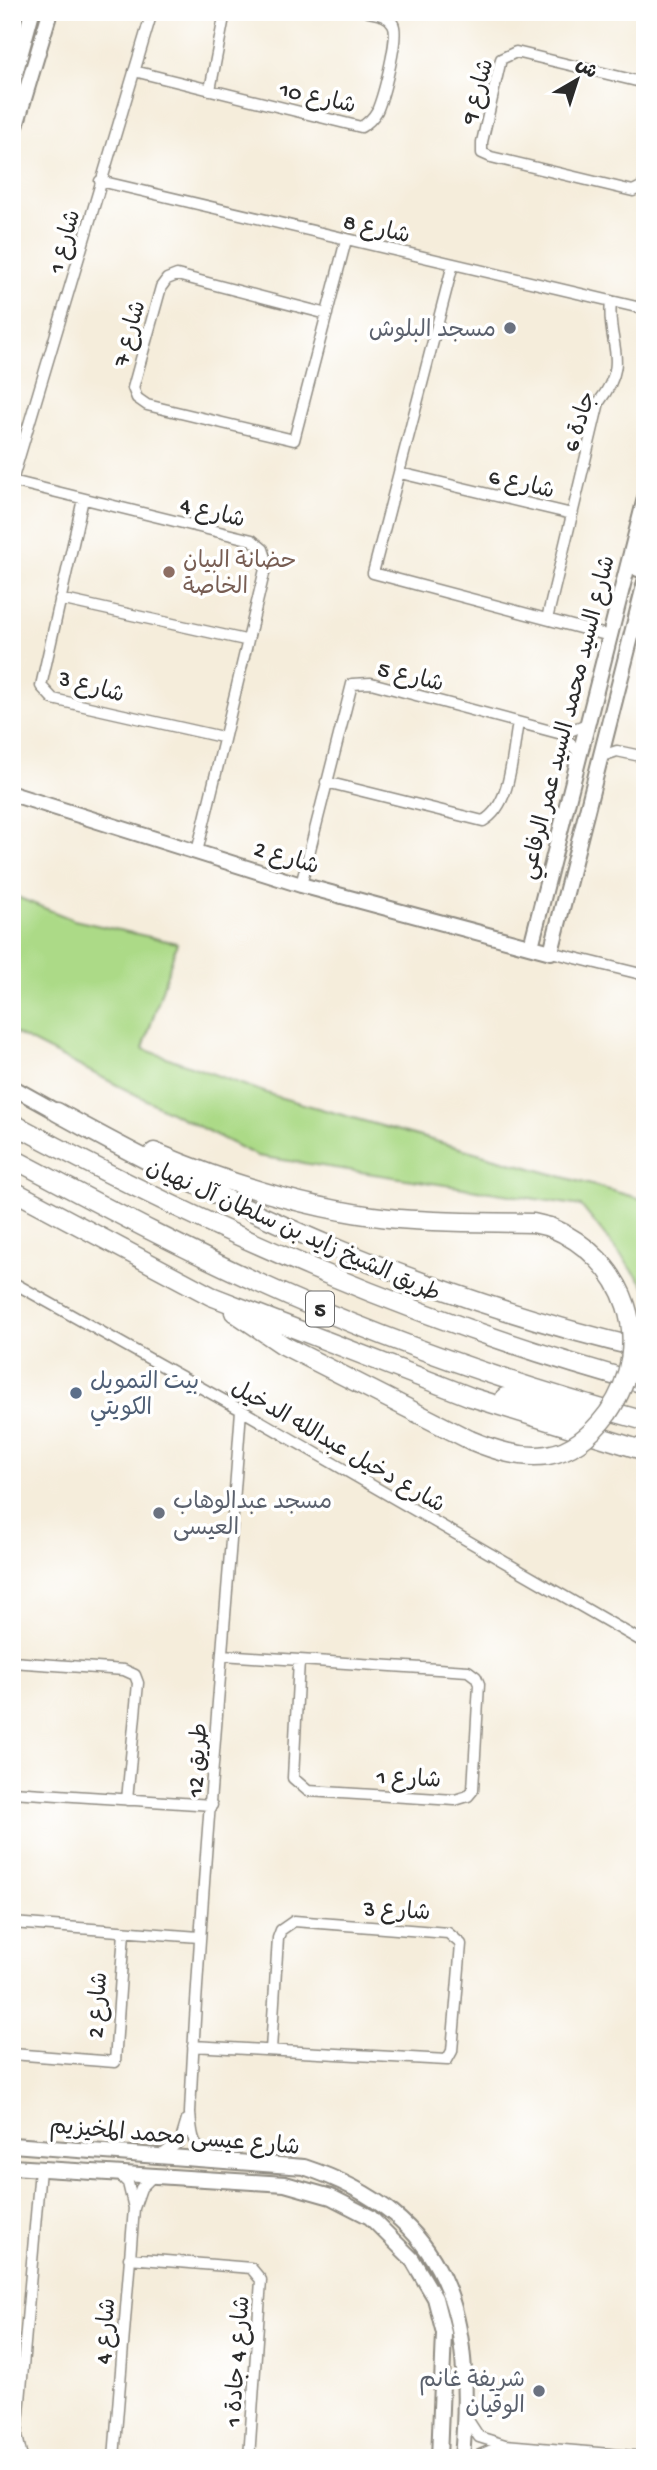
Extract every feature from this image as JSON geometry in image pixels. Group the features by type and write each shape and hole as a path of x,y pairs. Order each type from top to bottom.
{"highway":[{"path":"12,1190 211,1296 283,1345 492,1449 527,1456 549,1455 567,1449 600,1423 623,1385 632,1341 629,1319 614,1277 585,1246 550,1227 533,1223 390,1218 304,1203 201,1172 57,1111"},
{"path":"57,1111 139,1157 323,1245 464,1297 575,1333 645,1349"},
{"name":"طريق الشيخ زايد بن سلطان آل نهيان","path":"12,1123 135,1187 323,1273 450,1324 645,1384"},
{"name":"5","path":"12,1158 184,1248 321,1309 523,1384 645,1422"},
{"path":"211,1296 424,1377 471,1398 645,1451"},
{"path":"424,1377 571,1413 645,1422"}],"street":[{"path":"13,83 32,12"},
{"path":"36,60 30,60 27,52 38,12"},
{"path":"12,139 50,12"},
{"name":"شارع 1","path":"12,481 152,12"},
{"path":"210,90 225,12"},
{"name":"شارع 10","path":"134,71 361,127 369,122 377,111 396,38 394,25 387,16 369,12"},
{"name":"شارع 9","path":"645,83 516,52 508,53 501,59 482,142 482,153 491,157 633,191 645,185"},
{"path":"12,119 24,80 20,78 13,83"},
{"name":"شارع 8","path":"100,181 645,309"},
{"name":"شارع 7","path":"327,314 177,275 167,279 161,287 133,388 137,398 146,405 294,440 327,314 346,240"},
{"path":"453,264 373,573 610,636"},
{"name":"جادة 6","path":"572,514 600,402 618,369 618,354 609,323 611,301"},
{"name":"شارع 6","path":"400,473 572,514 547,620"},
{"name":"شارع 4","path":"12,481 252,540 267,561 245,640 197,852"},
{"name":"شارع السيد محمد السيد عمر الرفاعي","path":"531,946 645,498"},
{"name":"شارع 3","path":"83,499 41,686 45,693 54,699 222,737"},
{"path":"645,531 637,563 638,569 645,570"},
{"name":"شارع السيد محمد السيد عمر الرفاعي","path":"551,951 645,582"},
{"path":"617,698 613,677 635,587 632,583 623,586"},
{"path":"60,599 245,640"},
{"name":"شارع 5","path":"301,884 352,684 371,683 562,734"},
{"path":"327,782 483,821 493,815 501,804 518,723"},
{"path":"580,754 562,734 587,724"},
{"path":"607,735 622,752"},
{"path":"602,757 622,752 645,757"},
{"name":"شارع 2","path":"12,793 301,884 551,951"},
{"path":"551,951 645,975"},
{"path":"12,1087 57,1111"},
{"name":"شارع دخيل عبدالله الدخيل","path":"12,1282 241,1410 645,1643"},
{"name":"طريق 12","path":"214,2159 195,2147 190,2131 190,2113 199,1937 212,1805 241,1410"},
{"name":"شارع 1","path":"222,1655 299,1660 471,1672 479,1684 473,1790 468,1796 455,1800 308,1791 298,1785 293,1778 299,1660"},
{"path":"12,1662 128,1671 135,1675 138,1683 127,1800"},
{"path":"12,1792 212,1805"},
{"name":"شارع 3","path":"193,2046 447,2060 452,2051 461,1944 448,1933 294,1921 288,1923 278,1938 271,2050"},
{"path":"12,1923 199,1937"},
{"name":"شارع 2","path":"12,2054 115,2062 124,1932"},
{"name":"طريق 12","path":"161,2155 181,2140 190,2113"},
{"name":"شارع عيسى محمد المخيزيم","path":"12,2145 304,2168 349,2184 381,2203 430,2253 443,2275 459,2316 465,2361 462,2458"},
{"path":"61,2149 54,2159 61,2170"},
{"path":"270,2164 278,2173 272,2183"},
{"name":"شارع عيسى محمد المخيزيم","path":"12,2167 272,2183 331,2197 370,2217 398,2242 426,2277 436,2298 444,2333 439,2458"},
{"path":"297,2187 296,2175 304,2168"},
{"path":"22,2458 17,2436 40,2169"},
{"path":"645,2171 645,2190"},
{"name":"شارع 4","path":"118,2173 128,2183 134,2208"},
{"name":"شارع 4","path":"114,2458 134,2208 141,2188 154,2175"},
{"name":"شارع 4 جادة 1","path":"129,2258 251,2268 258,2272 261,2280 249,2458"},
{"path":"464,2414 479,2437 542,2454 645,2457"},
{"path":"473,2458 492,2448 505,2445"}],"green space":[{"path":"12,895 74,920 177,943 143,1049 275,1096 645,1200 645,1286 581,1206 257,1156 12,1032"}],"place":[{"name":"مسجد البلوش","path":"510,328"},
{"name":"حضانة البيان الخاصة","path":"169,572"},
{"name":"بيت التمويل الكويتي","path":"76,1393"},
{"name":"مسجد عبدالوهاب العيسى","path":"159,1513"},
{"name":"شريفة غانم الوقيان","path":"539,2391"}]}
